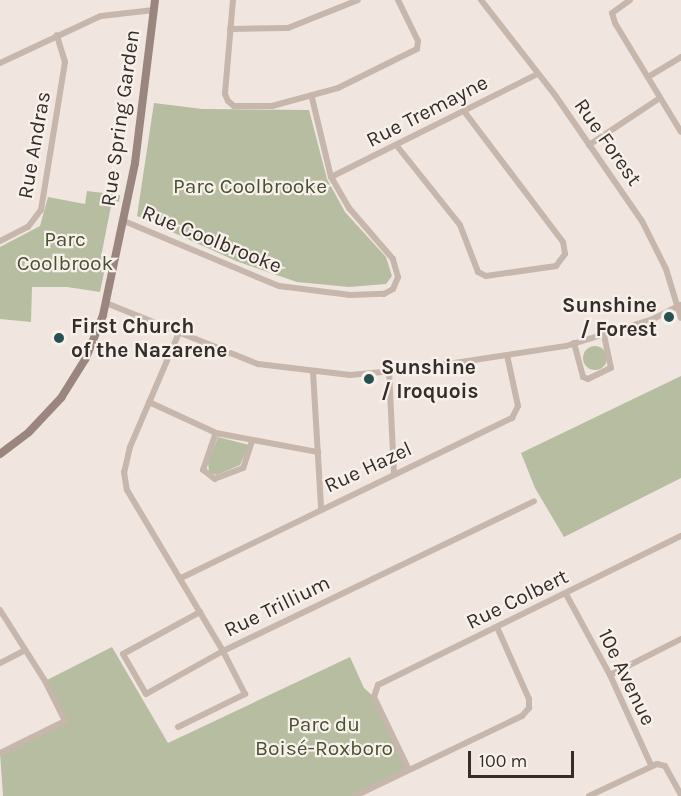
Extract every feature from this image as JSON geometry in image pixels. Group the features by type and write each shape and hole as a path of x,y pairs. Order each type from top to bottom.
{"street":[{"name":"Rue Spring Garden","path":"0,454 36,426 69,387 90,349 106,303 124,221 142,114 154,0"},
{"path":"233,0 225,94 234,106 272,106 312,98 417,49 418,41 398,0"},
{"path":"230,29 288,28 358,0"},
{"name":"Rue Forest","path":"481,0 538,74 642,221 666,269 681,318"},
{"path":"630,0 612,14 615,23 681,130"},
{"path":"0,63 57,35 108,14 154,10"},
{"name":"Rue Andras","path":"0,241 28,227 41,210 65,62 57,35"},
{"path":"648,77 681,57"},
{"name":"Rue Tremayne","path":"331,177 538,74"},
{"name":"Rue Coolbrooke","path":"124,221 279,286 350,295 384,294 393,289 398,277 393,259 349,208 331,177 312,98"},
{"path":"589,145 660,98"},
{"path":"397,146 460,225 478,272 486,276 556,266 565,254 564,242 464,111"},
{"path":"106,303 151,318 178,334 258,364 350,375 507,355 574,343 604,336 679,306"},
{"name":"Rue Trillium","path":"178,334 126,460 125,481 127,490 223,651 534,501"},
{"path":"574,343 583,377 588,379 611,368 604,336"},
{"name":"Rue Hazel","path":"181,578 517,414 507,355"},
{"path":"390,371 394,473"},
{"path":"313,372 321,508"},
{"path":"149,402 216,433 318,452"},
{"path":"216,433 203,470 215,479 243,468 252,441"},
{"name":"Rue Colbert","path":"408,768 374,697 378,685 681,536"},
{"name":"10e Avenue","path":"566,594 610,675 651,765"},
{"path":"0,610 65,721 0,753"},
{"path":"177,727 245,694 223,651 146,694 123,654 200,612"},
{"path":"355,796 408,768 522,716 528,708 529,699 497,627"},
{"path":"610,675 681,639"},
{"path":"0,663 25,650"},
{"path":"589,796 651,765 666,766 681,795"}],"green space":[{"name":"Parc Coolbrooke","path":"154,103 202,109 309,110 327,179 345,212 386,257 392,276 386,284 349,287 297,282 236,261 137,216"},
{"name":"Parc Coolbrook","path":"87,191 120,195 119,202 112,201 101,257 107,259 100,292 67,287 32,287 31,322 0,319 0,247 40,226 48,197 85,204"},
{"path":"595,346 600,347 606,353 606,363 600,369 595,370 590,369 584,363 583,358 584,353 590,347"},
{"path":"681,376 681,478 564,537 535,488 521,453"},
{"path":"218,437 249,445 240,465 217,475 209,472 208,462"},
{"name":"Parc du Boisé-Roxboro","path":"112,647 168,743 350,657 364,688 374,697 408,768 355,796 3,796 0,753 65,721 45,681"}],"place":[{"name":"Sunshine / Forest","path":"669,317"},
{"name":"First Church of the Nazarene","path":"59,338"},
{"name":"Sunshine / Iroquois","path":"369,379"}]}
